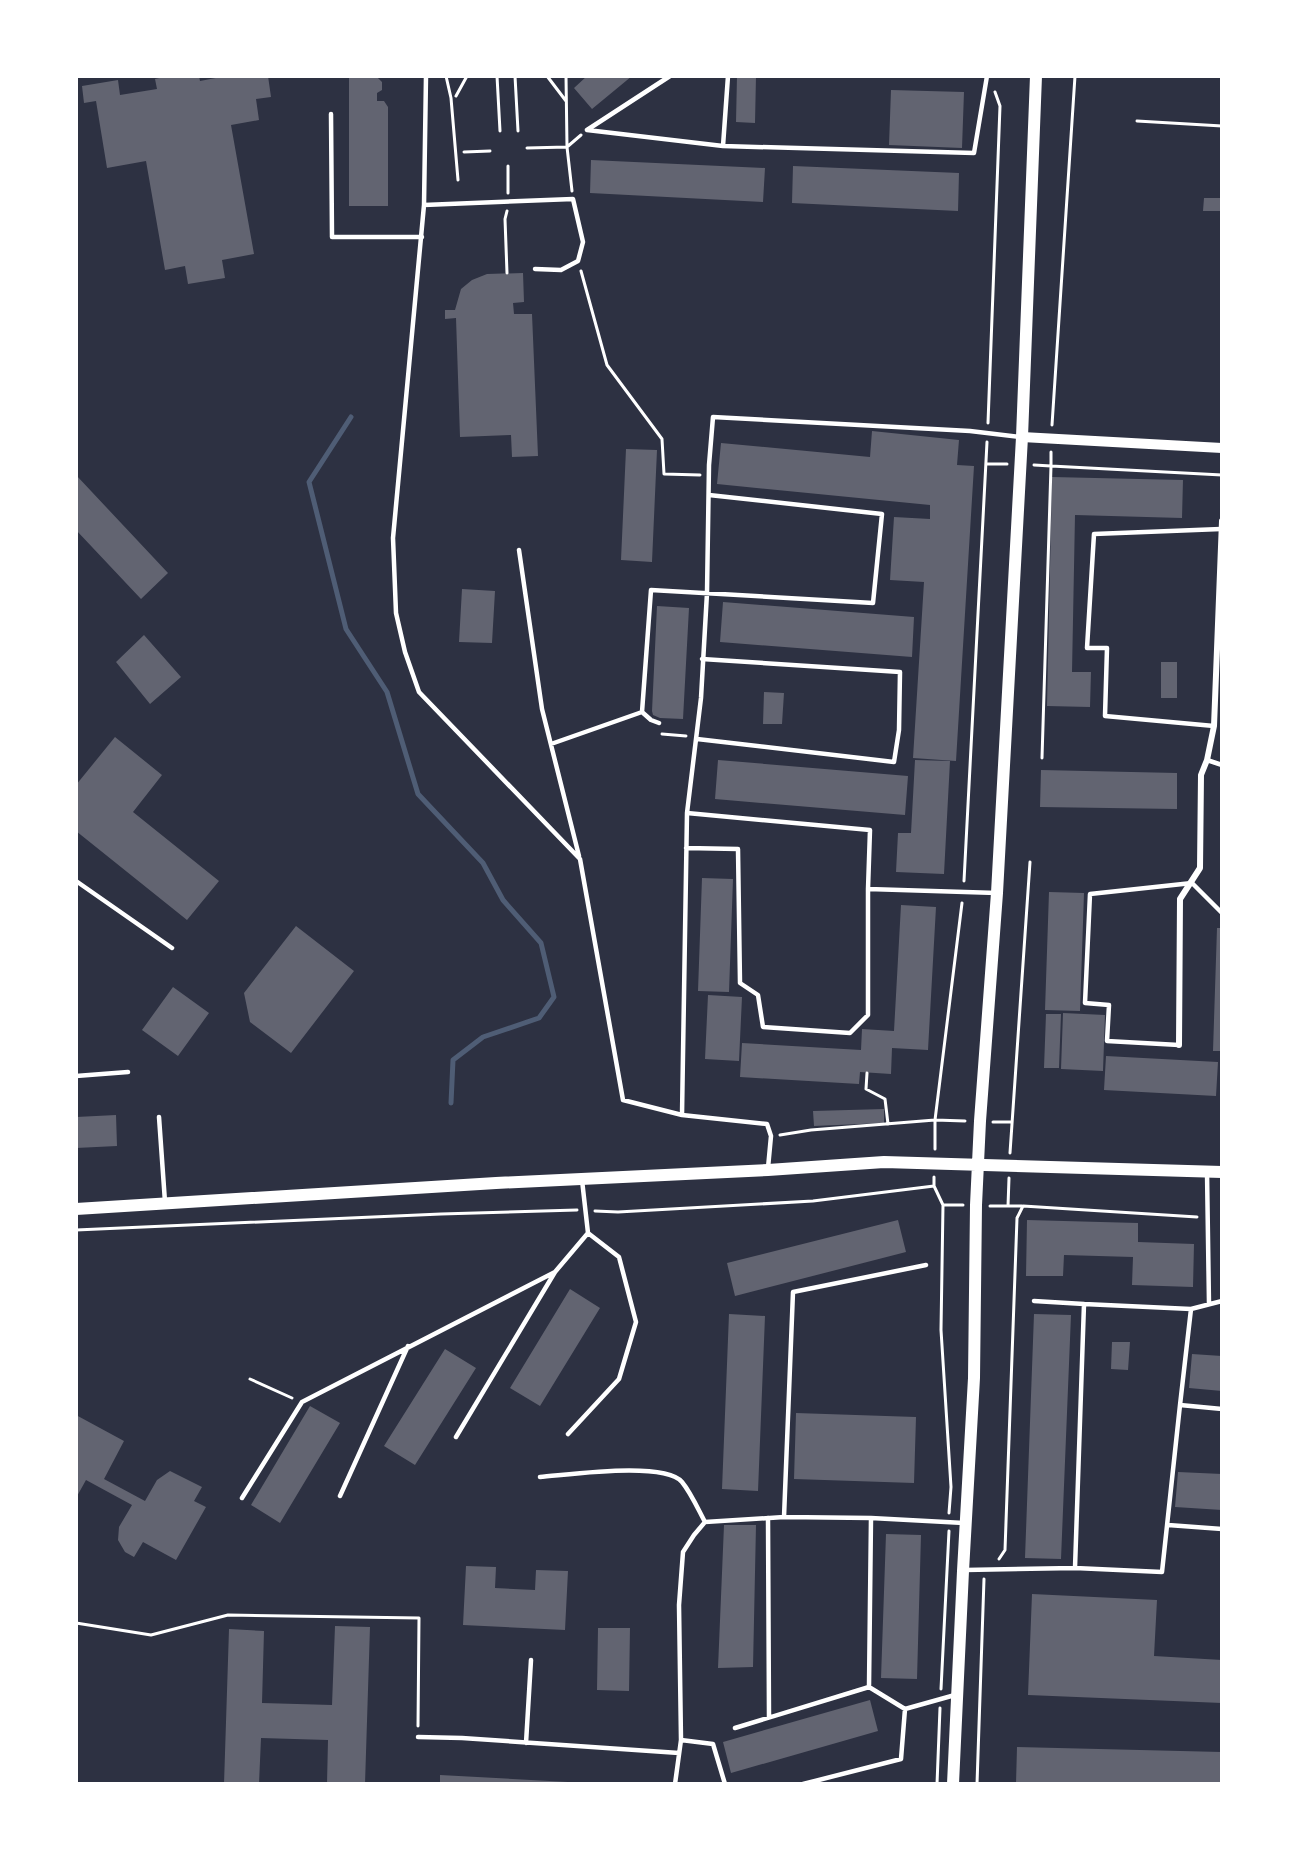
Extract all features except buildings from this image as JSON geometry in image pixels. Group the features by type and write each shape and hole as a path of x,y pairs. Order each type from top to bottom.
{"main road":[{"path":"953,1784 974,1378 978,1164 997,893 1022,437 1036,76"},
{"path":"76,1209 496,1183 768,1170 884,1161 1221,1172"}],"street":[{"path":"1022,437 1221,448"},
{"path":"1179,1045 1180,899 1200,868 1202,775 1214,726 1221,521"}],"lane":[{"path":"426,76 422,237 393,538 396,613 405,652 419,692 580,859"},
{"path":"587,130 670,76"},
{"path":"723,146 728,76"},
{"path":"587,130 723,146 974,153 987,76"},
{"path":"331,114 332,237 422,237"},
{"path":"424,205 573,199 584,242 578,261 561,270 534,269"},
{"path":"682,1115 687,813 697,739 707,593 709,476 713,417 854,424 1022,437"},
{"path":"642,712 651,590 873,603 882,514 709,495"},
{"path":"1214,726 1105,716 1107,648 1087,648 1094,534 1221,529"},
{"path":"519,550 542,709 580,859 622,1100 682,1115 767,1124 771,1136 768,1170"},
{"path":"697,739 894,762 899,730 900,672 702,659"},
{"path":"551,744 642,712"},
{"path":"642,712 651,720 659,723"},
{"path":"1207,760 1221,765"},
{"path":"686,848 738,849 740,983 758,995 763,1027 850,1033 868,1015 870,830 687,813"},
{"path":"76,881 172,948"},
{"path":"1179,1045 1107,1041 1109,1005 1085,1003 1090,894 1192,883 1221,913"},
{"path":"868,889 997,893"},
{"path":"76,1076 128,1072"},
{"path":"159,1117 165,1204"},
{"path":"1207,1172 1209,1304"},
{"path":"568,1434 619,1379 636,1322 619,1257 588,1233 582,1180"},
{"path":"456,1437 555,1272 588,1233"},
{"path":"784,1517 793,1292 927,1265"},
{"path":"242,1498 302,1402 555,1272"},
{"path":"1034,1301 1191,1310 1221,1301"},
{"path":"1075,1568 1084,1304"},
{"path":"963,1570 1075,1568 1162,1572 1191,1310"},
{"path":"340,1496 408,1346"},
{"path":"1180,1405 1221,1409"},
{"path":"540,1477 641,1470 666,1472 681,1480 705,1522"},
{"path":"675,1784 681,1740 679,1605 683,1552 705,1522 784,1517 871,1518 966,1523"},
{"path":"768,1518 770,1717"},
{"path":"869,1687 871,1518"},
{"path":"1168,1525 1221,1528"},
{"path":"526,1743 531,1660"},
{"path":"735,1728 869,1687 905,1708 958,1695"},
{"path":"803,1784 901,1759 905,1708"},
{"path":"418,1737 679,1753"},
{"path":"681,1740 713,1744 725,1784"}],"path":[{"path":"446,76 451,98 458,180"},
{"path":"456,96 467,76"},
{"path":"497,76 500,131"},
{"path":"515,76 518,131"},
{"path":"547,76 566,101"},
{"path":"566,76 567,147 573,199"},
{"path":"1051,440 1075,76"},
{"path":"771,1136 811,1130 935,1120 964,892 987,433 1000,106"},
{"path":"1137,121 1221,126"},
{"path":"527,148 567,147 587,130"},
{"path":"464,152 490,151"},
{"path":"508,166 508,179"},
{"path":"505,219 507,273"},
{"path":"578,261 607,364 662,439 664,474 709,476"},
{"path":"1042,758 1051,466 1221,475"},
{"path":"659,723 662,734 681,735"},
{"path":"1012,1122 1030,862"},
{"path":"867,1073 866,1089 885,1099 888,1124"},
{"path":"76,1230 417,1215 585,1210 618,1212 813,1201 934,1186 943,1204 941,1330 951,1487 937,1784"},
{"path":"1008,1206 1208,1218"},
{"path":"976,1784 983,1580 1005,1550 1017,1218 1023,1206"},
{"path":"250,1379 302,1402"},
{"path":"76,1623 151,1635 228,1615 419,1618 418,1737"}],"waterway":[{"path":"351,417 309,482 346,629 387,692 418,794 483,863 503,900 541,943 554,997 539,1018 483,1037 453,1060 451,1103"}]}
